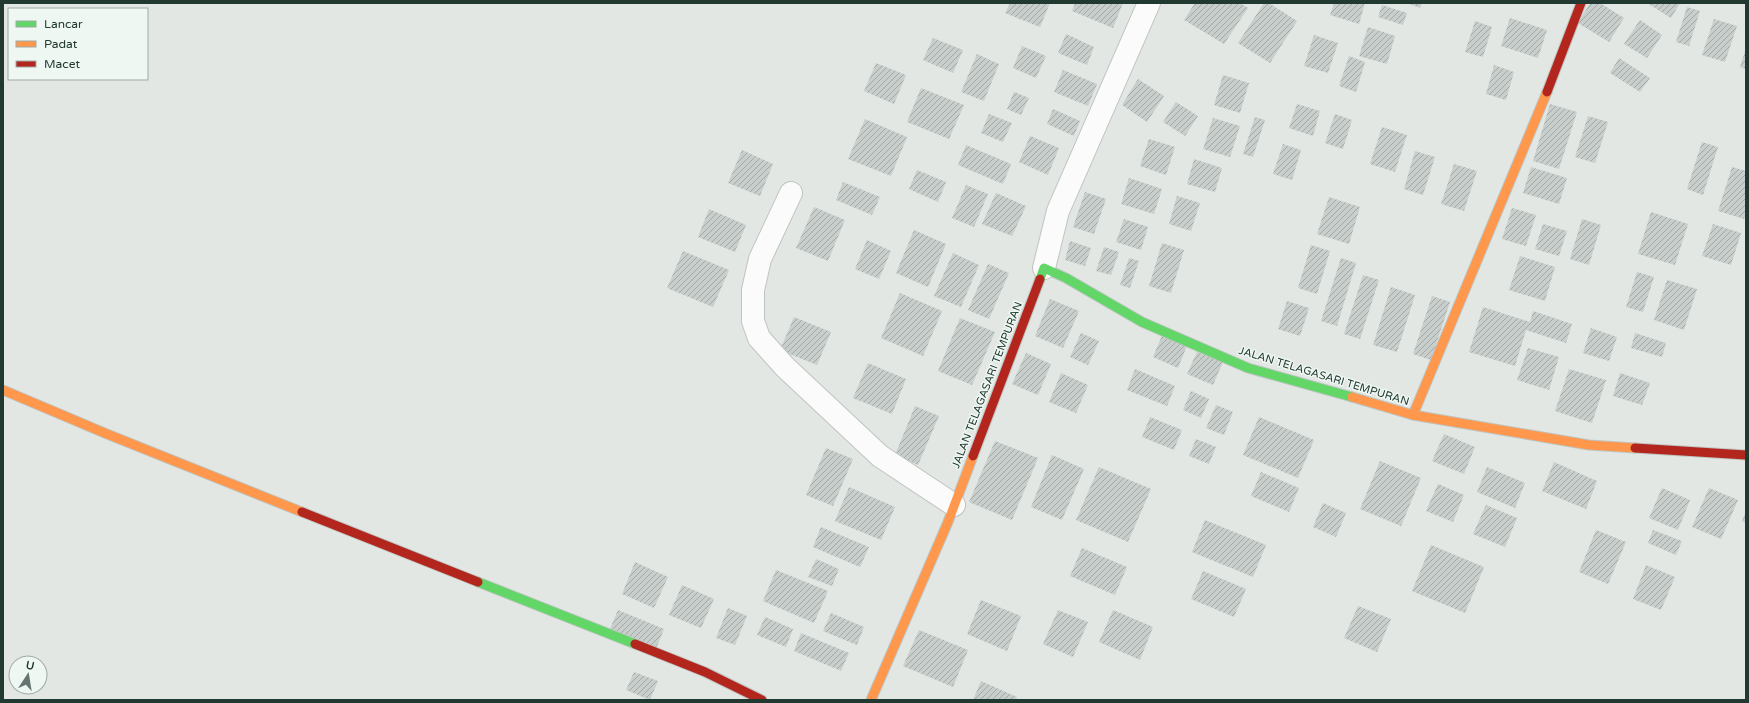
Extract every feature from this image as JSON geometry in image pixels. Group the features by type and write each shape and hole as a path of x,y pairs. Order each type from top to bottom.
{"street":[{"path":"1044,268 1058,211 1149,3"},
{"path":"1413,415 1500,202 1530,137 1581,3"},
{"path":"791,193 760,259 753,290 753,321 759,338 785,367 880,456 954,505"},
{"name":"JALAN TELAGASARI TEMPURAN","path":"871,700 954,505 1044,268 1066,278 1142,322 1248,368 1413,415 1589,445 1746,455"},
{"path":"3,390 107,434 705,672 762,700"}],"building":[{"path":"1010,3 1050,3 1040,27 1005,13"},
{"path":"1075,3 1123,3 1113,28 1072,11"},
{"path":"1195,3 1240,3 1248,8 1224,44 1184,20"},
{"path":"1264,3 1269,3 1297,21 1270,63 1238,43"},
{"path":"1334,3 1365,3 1359,24 1330,15"},
{"path":"1407,3 1422,3 1420,8"},
{"path":"1590,3 1600,3 1624,18 1609,42 1578,23"},
{"path":"1647,3 1680,3 1671,18"},
{"path":"1382,5 1407,13 1403,25 1378,17"},
{"path":"1687,7 1700,11 1689,46 1676,42"},
{"path":"1510,18 1547,30 1538,58 1501,46"},
{"path":"1714,19 1737,26 1725,62 1702,55"},
{"path":"1640,20 1662,35 1647,58 1624,44"},
{"path":"1475,21 1492,27 1483,57 1465,52"},
{"path":"1368,27 1395,36 1387,64 1359,56"},
{"path":"1066,34 1094,47 1087,65 1058,53"},
{"path":"1314,35 1338,43 1328,73 1304,66"},
{"path":"933,38 963,50 953,73 923,60"},
{"path":"1022,46 1046,56 1036,78 1013,68"},
{"path":"1746,48 1746,69 1740,67"},
{"path":"977,54 999,64 984,101 961,92"},
{"path":"1349,56 1365,62 1356,92 1339,86"},
{"path":"1619,58 1650,78 1640,92 1610,73"},
{"path":"876,63 906,75 894,104 864,91"},
{"path":"1494,65 1514,72 1506,100 1486,94"},
{"path":"1063,70 1097,84 1088,106 1054,92"},
{"path":"1223,75 1249,83 1240,113 1214,105"},
{"path":"1138,79 1164,96 1147,122 1122,105"},
{"path":"921,88 964,105 949,139 907,122"},
{"path":"1014,92 1029,98 1021,115 1007,109"},
{"path":"1176,102 1198,116 1185,136 1163,122"},
{"path":"1297,104 1320,111 1313,136 1289,128"},
{"path":"1550,104 1577,112 1559,169 1533,161"},
{"path":"1053,109 1080,121 1074,136 1047,124"},
{"path":"989,114 1012,123 1003,142 981,133"},
{"path":"1335,114 1352,120 1343,149 1325,143"},
{"path":"1588,116 1608,122 1595,163 1575,157"},
{"path":"1255,117 1265,120 1253,157 1243,154"},
{"path":"1213,118 1240,126 1230,157 1203,149"},
{"path":"865,119 907,137 891,176 848,159"},
{"path":"1382,127 1407,135 1395,172 1370,164"},
{"path":"1030,136 1059,148 1048,175 1019,162"},
{"path":"1149,139 1175,147 1166,175 1140,166"},
{"path":"1702,142 1718,147 1703,195 1687,189"},
{"path":"1283,144 1301,150 1292,180 1273,174"},
{"path":"966,145 1011,164 1003,184 958,165"},
{"path":"742,150 773,164 760,196 728,183"},
{"path":"1415,151 1435,157 1423,195 1404,189"},
{"path":"1194,159 1222,168 1215,192 1187,184"},
{"path":"1454,164 1477,171 1464,211 1441,204"},
{"path":"1531,167 1567,178 1559,204 1523,193"},
{"path":"1732,167 1746,171 1746,213 1744,219 1718,211"},
{"path":"917,170 946,182 938,202 909,189"},
{"path":"1129,178 1162,189 1154,214 1121,204"},
{"path":"843,182 880,197 872,215 836,200"},
{"path":"966,185 988,194 974,227 952,218"},
{"path":"1085,192 1106,199 1094,234 1073,227"},
{"path":"996,193 1026,206 1012,236 982,224"},
{"path":"1177,196 1200,203 1191,231 1169,224"},
{"path":"1329,197 1360,207 1349,244 1317,234"},
{"path":"814,207 845,220 828,261 796,248"},
{"path":"1512,208 1536,215 1526,246 1502,239"},
{"path":"709,209 746,225 735,252 698,237"},
{"path":"1651,212 1688,224 1675,265 1638,254"},
{"path":"1124,219 1148,227 1141,250 1116,242"},
{"path":"1582,219 1601,225 1589,265 1570,259"},
{"path":"1543,224 1567,231 1559,256 1535,249"},
{"path":"1713,224 1741,233 1731,265 1702,256"},
{"path":"914,230 946,244 928,287 896,273"},
{"path":"867,240 891,251 879,279 855,269"},
{"path":"1070,241 1091,248 1085,266 1065,260"},
{"path":"1162,243 1184,250 1171,293 1149,286"},
{"path":"1311,245 1330,251 1317,294 1298,288"},
{"path":"1104,247 1119,252 1111,275 1096,271"},
{"path":"683,251 729,270 713,307 667,288"},
{"path":"953,253 979,265 961,307 934,296"},
{"path":"1520,256 1555,267 1545,301 1509,290"},
{"path":"1129,258 1139,261 1130,288 1120,285"},
{"path":"1341,258 1356,263 1337,326 1321,321"},
{"path":"988,264 1009,273 989,319 968,310"},
{"path":"1637,272 1654,277 1643,312 1626,307"},
{"path":"1363,275 1379,280 1360,339 1344,334"},
{"path":"1667,280 1697,289 1684,330 1654,320"},
{"path":"1391,287 1415,295 1397,352 1373,345"},
{"path":"900,293 942,311 923,356 881,338"},
{"path":"1432,296 1450,302 1431,360 1413,354"},
{"path":"1050,299 1079,311 1063,348 1035,336"},
{"path":"1287,301 1309,308 1300,336 1278,329"},
{"path":"1483,307 1530,322 1533,311 1572,324 1566,343 1526,330 1515,366 1469,352"},
{"path":"794,317 831,332 817,365 780,350"},
{"path":"960,318 995,332 972,385 938,371"},
{"path":"1591,328 1617,337 1609,361 1583,353"},
{"path":"1081,333 1099,341 1088,365 1070,357"},
{"path":"1163,333 1188,343 1178,368 1153,357"},
{"path":"1635,333 1666,343 1662,357 1631,348"},
{"path":"1528,348 1559,357 1549,390 1517,380"},
{"path":"1197,352 1223,362 1213,385 1187,374"},
{"path":"1026,353 1051,364 1038,395 1012,384"},
{"path":"868,363 906,379 892,414 853,398"},
{"path":"1135,369 1175,386 1167,406 1127,390"},
{"path":"1569,369 1606,380 1592,423 1555,411"},
{"path":"1061,373 1088,385 1076,413 1049,402"},
{"path":"1620,373 1650,383 1642,405 1613,396"},
{"path":"1191,391 1209,399 1201,418 1183,410"},
{"path":"1216,405 1233,412 1224,435 1206,428"},
{"path":"915,406 939,416 918,465 895,455"},
{"path":"1150,417 1182,430 1174,450 1142,437"},
{"path":"1259,417 1314,440 1298,478 1243,455"},
{"path":"1444,434 1475,447 1464,474 1432,461"},
{"path":"1196,439 1216,447 1209,464 1189,456"},
{"path":"995,441 1038,458 1012,520 969,502"},
{"path":"826,448 853,459 833,506 806,495"},
{"path":"1052,455 1084,469 1062,520 1031,507"},
{"path":"1380,461 1421,478 1401,526 1360,509"},
{"path":"1554,462 1597,481 1586,509 1542,491"},
{"path":"1099,467 1151,489 1128,542 1076,520"},
{"path":"1487,467 1525,483 1515,508 1477,492"},
{"path":"1261,472 1299,488 1289,512 1251,496"},
{"path":"1438,484 1464,495 1453,522 1426,511"},
{"path":"849,487 895,507 881,540 835,521"},
{"path":"1662,488 1690,500 1678,530 1649,518"},
{"path":"1709,488 1738,500 1721,539 1692,527"},
{"path":"1323,503 1346,513 1336,537 1313,527"},
{"path":"1486,505 1517,518 1505,547 1473,534"},
{"path":"1746,511 1746,523 1742,521"},
{"path":"1205,520 1266,545 1253,577 1192,552"},
{"path":"821,527 869,547 860,567 813,547"},
{"path":"1596,530 1626,542 1608,584 1579,572"},
{"path":"1653,530 1682,541 1676,555 1648,543"},
{"path":"1431,545 1484,567 1465,613 1412,591"},
{"path":"1082,548 1127,567 1115,595 1070,576"},
{"path":"816,559 839,569 832,586 808,577"},
{"path":"635,562 668,577 654,608 622,594"},
{"path":"1646,565 1675,577 1661,610 1633,599"},
{"path":"776,570 828,591 814,623 763,601"},
{"path":"1203,571 1246,589 1234,617 1191,599"},
{"path":"682,585 714,599 701,628 669,615"},
{"path":"981,600 1021,616 1007,651 967,634"},
{"path":"1358,606 1391,619 1377,652 1344,638"},
{"path":"728,608 747,616 735,645 716,638"},
{"path":"618,610 664,629 656,649 610,629"},
{"path":"1058,610 1088,622 1073,657 1043,644"},
{"path":"1113,610 1153,627 1140,660 1099,642"},
{"path":"831,613 864,627 857,645 823,631"},
{"path":"765,617 793,629 786,647 757,635"},
{"path":"919,630 968,650 953,687 903,666"},
{"path":"801,633 849,653 841,671 794,651"},
{"path":"634,672 658,681 650,700 626,690"},
{"path":"981,681 1017,697 1016,700 973,700"}],"traffic: fast":[{"path":"1040,279 1044,268 1066,278 1142,322 1248,368 1352,397"},
{"path":"478,582 635,644"}],"traffic: slow":[{"path":"1413,415 1547,92"},
{"path":"3,390 107,434 302,512"},
{"path":"1352,397 1413,415 1589,445 1635,448"},
{"path":"871,700 948,522 973,456"}],"traffic: jam":[{"path":"1547,92 1581,3"},
{"path":"973,456 1040,279"},
{"path":"1635,448 1746,455"},
{"path":"302,512 478,582"},
{"path":"635,644 705,672 762,700"}]}
